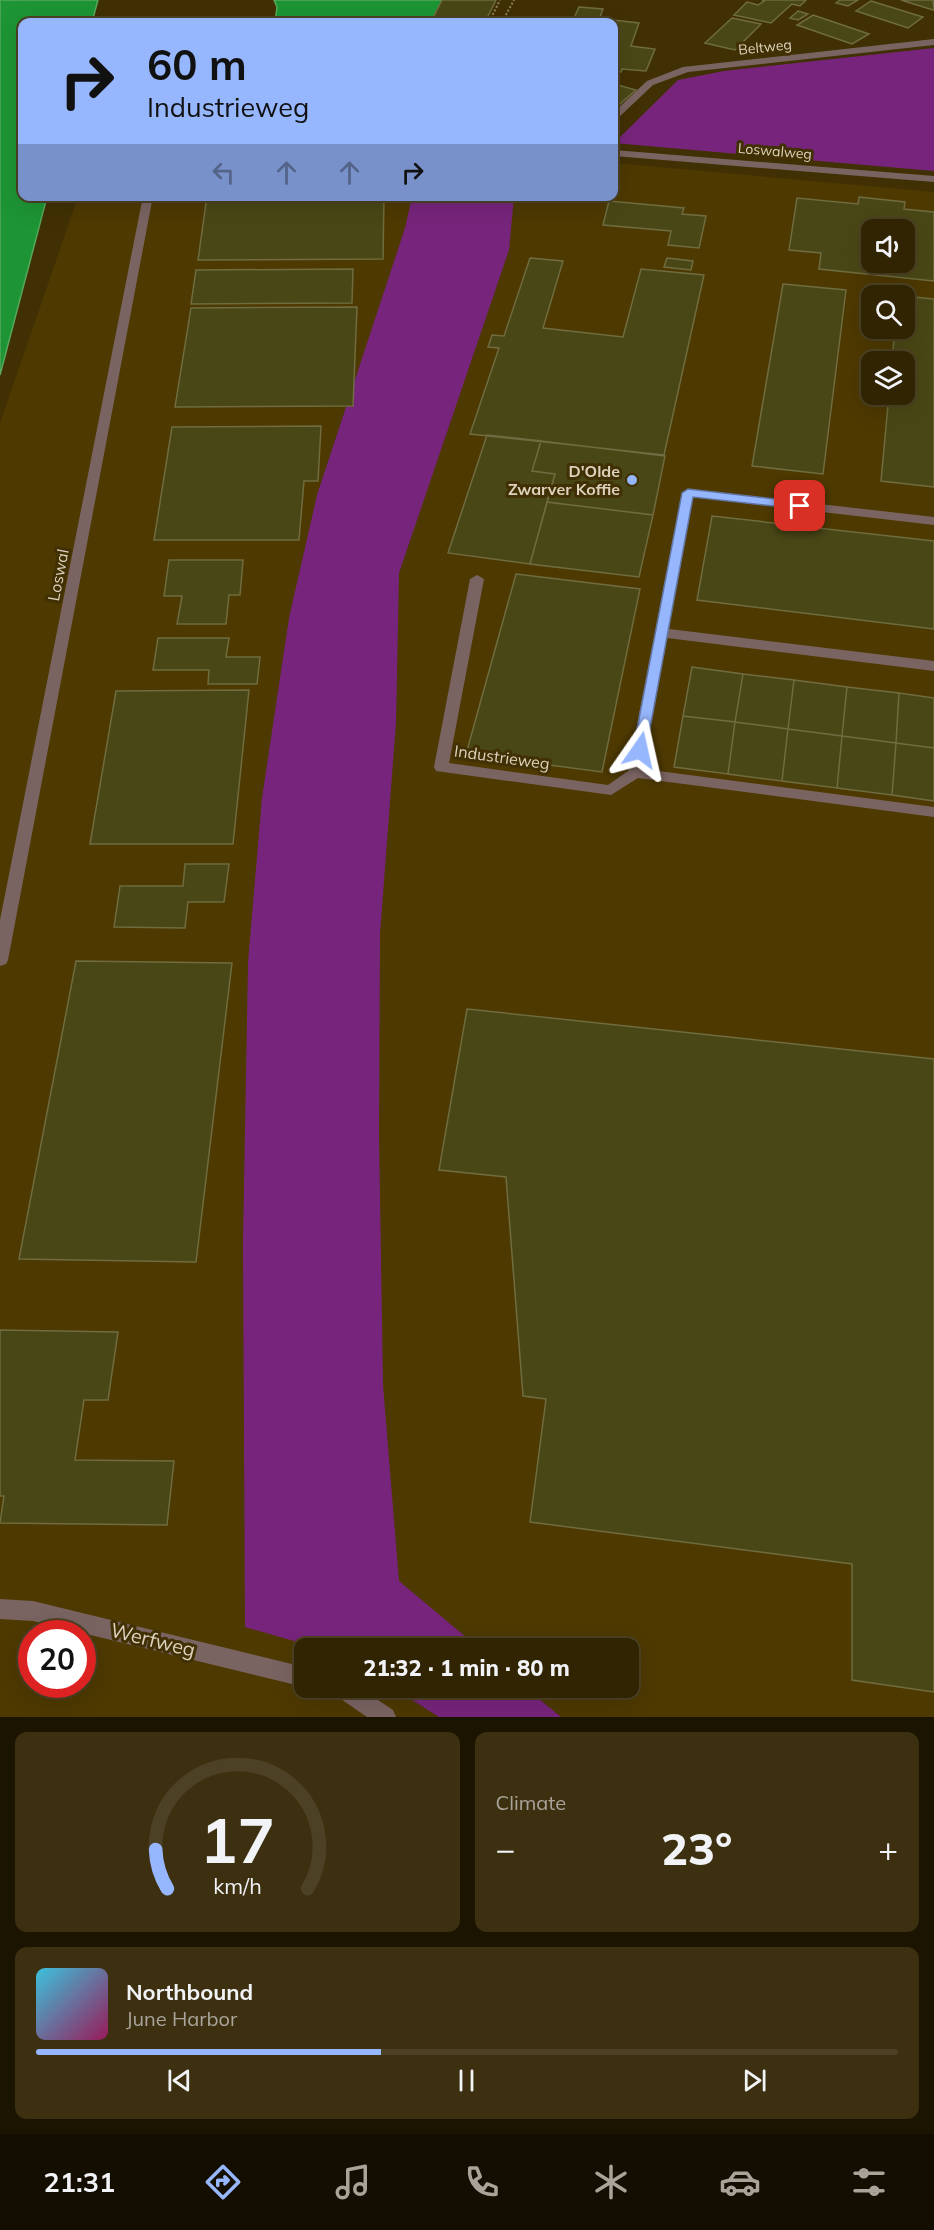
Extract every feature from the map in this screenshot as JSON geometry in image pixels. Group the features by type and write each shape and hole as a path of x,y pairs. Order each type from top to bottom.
{"street":[{"name":"Beltweg","path":"618,113 651,83 686,69 934,42"},
{"name":"Loswalweg","path":"618,153 934,179"},
{"name":"Loswal","path":"0,960 147,201"},
{"path":"934,521 688,493 635,773 934,812"},
{"name":"Industrieweg","path":"477,579 441,767 611,790 635,773"},
{"path":"662,633 934,666"},
{"name":"Werfweg","path":"0,1610 33,1611 294,1675"},
{"path":"357,1698 386,1717"}],"path":[{"path":"491,18 500,0"},
{"path":"504,18 514,0"}],"shaded area":[{"path":"0,0 98,0 93,18 18,18 18,201 46,201 0,375"},
{"path":"274,0 450,0 440,18 276,18 277,7"},
{"path":"934,48 934,171 618,143 618,139 678,80 724,71"},
{"path":"618,163 934,192 934,1717 0,1717 0,423 77,201 618,201"},
{"path":"411,201 514,201 509,250 399,573 396,722 380,934 379,1134 383,1385 399,1581 467,1638 294,1638 294,1641 245,1627 243,1243 248,962 262,798 289,618 317,495 405,228"},
{"path":"409,1698 538,1698 561,1717 439,1717"}],"building":[{"path":"442,0 496,0 487,18 433,18"},
{"path":"762,0 806,0 800,6 792,4 771,23 734,15 747,2 758,5 764,1"},
{"path":"840,0 858,0 848,6 836,3"},
{"path":"901,0 933,0 934,10 933,10"},
{"path":"871,1 923,17 908,28 856,11"},
{"path":"579,7 603,9 600,18 574,18"},
{"path":"798,11 808,14 798,20 790,18"},
{"path":"813,15 869,34 852,44 797,25"},
{"path":"732,18 761,24 735,50 705,43"},
{"path":"618,21 639,23 631,46 655,49 646,71 622,69 621,72 618,72"},
{"path":"618,85 636,90 618,106"},
{"path":"859,197 905,202 904,209 934,212 934,281 819,269 821,253 789,250 797,198 858,204"},
{"path":"206,201 384,201 383,259 198,260"},
{"path":"609,201 684,208 682,214 706,216 699,248 668,245 671,231 603,225"},
{"path":"530,258 563,261 543,328 623,337 641,269 704,275 664,455 470,434 499,348 488,347 492,335 504,336"},
{"path":"667,258 693,261 691,270 664,267"},
{"path":"353,269 352,303 191,304 196,270"},
{"path":"783,284 846,290 823,474 752,466"},
{"path":"915,297 934,299 934,487 881,481 888,405 915,405 915,351 893,351 894,339 915,339"},
{"path":"357,307 353,406 175,407 191,308"},
{"path":"321,426 318,481 304,481 299,540 154,540 172,427"},
{"path":"487,435 541,441 532,471 555,474 530,564 448,553"},
{"path":"541,441 665,456 653,515 547,502 555,474 532,471"},
{"path":"547,502 653,515 639,577 530,564"},
{"path":"712,516 934,541 934,629 697,600"},
{"path":"169,560 243,560 240,595 229,595 226,624 177,624 182,596 164,596"},
{"path":"516,574 640,589 602,772 466,754"},
{"path":"158,638 229,638 226,657 260,657 257,684 208,684 209,670 153,670"},
{"path":"692,667 743,674 735,722 683,716"},
{"path":"743,674 794,680 788,729 735,722"},
{"path":"794,680 847,687 842,736 788,729"},
{"path":"847,687 899,693 896,743 842,736"},
{"path":"249,690 233,844 90,844 116,691"},
{"path":"899,693 934,698 934,748 896,743"},
{"path":"683,716 735,722 728,774 674,767"},
{"path":"735,722 788,729 782,781 728,774"},
{"path":"788,729 842,736 837,788 782,781"},
{"path":"842,736 896,743 892,795 837,788"},
{"path":"896,743 934,748 934,801 892,795"},
{"path":"185,864 229,864 224,902 188,902 185,928 114,927 120,886 183,886"},
{"path":"76,961 232,963 196,1262 19,1259"},
{"path":"467,1009 934,1059 934,1692 852,1680 852,1564 530,1522 546,1399 523,1396 506,1177 439,1170"},
{"path":"0,1330 118,1332 108,1400 84,1400 75,1460 174,1461 167,1525 0,1523 4,1496 0,1496"}],"place":[{"name":"D'Olde Zwarver Koffie","path":"632,480"}],"route":[{"path":"640,750 688,493 800,506"}]}
